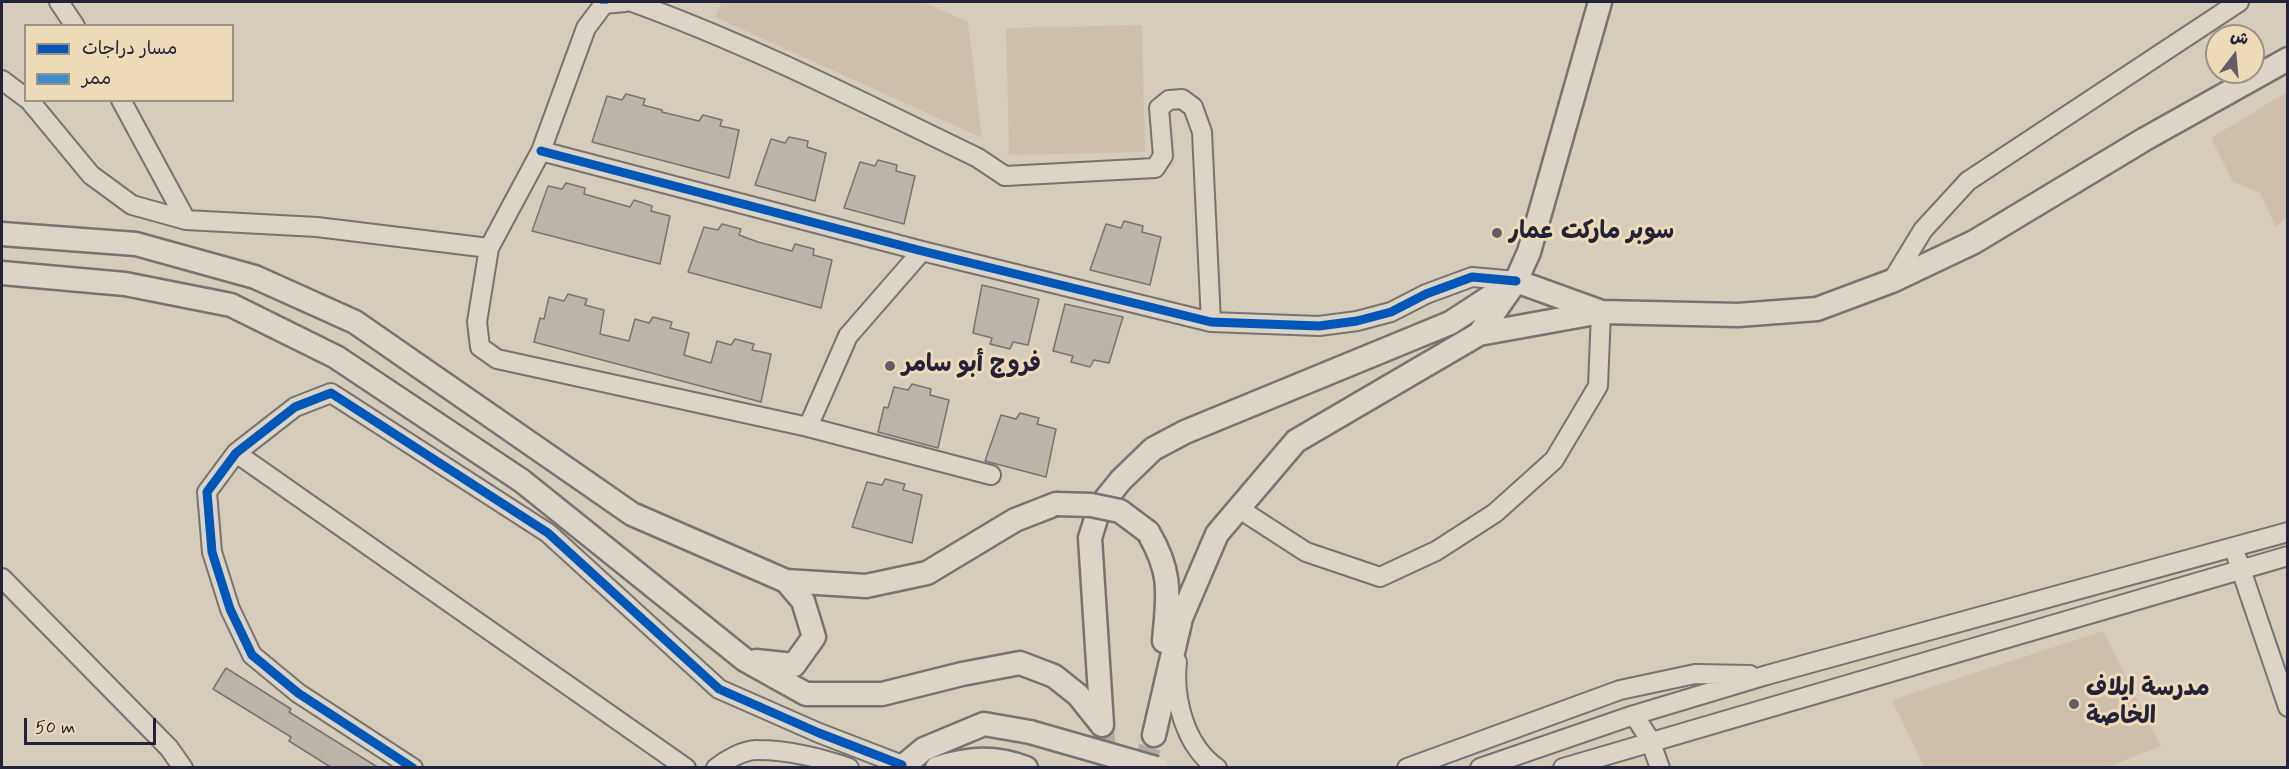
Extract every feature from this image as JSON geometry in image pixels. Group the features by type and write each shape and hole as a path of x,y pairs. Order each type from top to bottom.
{"main road":[{"path":"1479,334 1516,281 1530,252 1600,2"},
{"path":"2,234 136,244 255,277 355,322 632,514 786,581 866,586 927,573 1015,520 1056,504 1091,505 1120,511 1148,532 1162,556 1168,585 1156,726 1181,618 1217,534 1296,441 1479,334 1600,312 1738,315 1817,309 1892,281 1974,242 2145,139 2288,59"},
{"path":"2,273 124,284 231,305 336,357 522,481 745,660 806,694 882,694 1020,663 1054,676 1078,695 1102,725 1090,538 1100,506 1121,480 1153,449 1185,432 1450,323 1516,281"},
{"path":"1516,281 1600,312"},
{"path":"745,660 794,665 814,636 803,601 786,581"},
{"path":"901,766 924,749 984,724 1030,732 1156,768"},
{"path":"937,768 957,761 1004,759 1026,768"}],"street":[{"path":"59,2 74,24"},
{"path":"625,2 604,4 586,28 541,151 489,248 477,322 480,348 497,359 808,427 990,475"},
{"path":"632,2 684,21 784,64 978,158 1005,176 1155,168 1163,156 1159,108 1168,100 1182,99 1193,106 1202,132 1211,322"},
{"path":"1892,281 1923,230 1968,181 2240,2"},
{"path":"2,80 24,97"},
{"path":"30,102 91,175 132,205 186,220 317,227 489,248"},
{"path":"121,102 186,220"},
{"path":"541,151 922,251 1211,322 1319,326 1348,323 1391,312 1426,294 1472,277 1516,281"},
{"path":"808,427 848,336 922,251"},
{"path":"1238,508 1306,552 1380,577 1436,551 1495,513 1554,460 1598,386 1600,312"},
{"path":"413,768 298,693 252,655 230,609 213,552 207,492 236,453 295,407 331,393 548,534 719,689 819,734 901,766"},
{"path":"236,453 686,768"},
{"path":"1480,768 1634,715 1767,675 2288,532"},
{"path":"2234,548 2288,707"},
{"path":"1563,768 1650,740 2288,556"},
{"path":"4,583 169,748 183,768"},
{"path":"1181,618 1175,677 1183,722 1205,759 1217,768"},
{"path":"1407,768 1620,690 1695,674 1767,675"},
{"path":"1634,715 1650,740 1660,768"},
{"path":"716,768 724,761 756,749 828,761 849,768"}],"shaded area":[{"path":"722,2 924,2 968,22 982,138 715,17"},
{"path":"1142,25 1145,152 1009,155 1006,28"},
{"path":"2287,92 2287,217 2276,227 2260,193 2233,182 2211,138"},
{"path":"2103,631 2161,746 2108,767 1924,767 1892,700"}],"building":[{"path":"626,94 645,99 643,105 662,110 662,112 699,121 703,115 722,120 720,126 739,130 729,178 592,142 607,96 622,100"},
{"path":"789,137 808,141 807,147 826,153 815,201 755,185 771,139 785,143"},
{"path":"878,160 897,165 896,171 915,176 904,224 844,208 860,162 875,166"},
{"path":"566,183 585,188 584,194 630,207 634,200 652,206 651,211 670,216 660,264 532,231 548,186 562,189"},
{"path":"1124,221 1143,226 1142,232 1161,237 1150,285 1090,270 1106,224 1121,228"},
{"path":"722,224 741,229 739,235 758,242 792,251 795,244 814,249 813,255 832,260 821,308 688,272 704,227 718,230"},
{"path":"982,285 1039,299 1028,345 1013,342 1010,349 990,344 992,338 973,333"},
{"path":"568,294 587,299 585,305 604,310 600,334 629,341 635,319 649,323 653,317 672,322 670,328 689,333 684,355 711,363 717,341 731,345 735,339 754,344 752,350 771,354 761,402 534,342 540,318 544,319 549,297 564,301"},
{"path":"1065,304 1123,317 1109,363 1094,360 1090,367 1071,362 1073,356 1053,351"},
{"path":"912,384 931,389 930,395 949,400 938,448 878,432 884,407 888,408 894,387 908,390"},
{"path":"1020,413 1039,418 1037,424 1056,429 1046,477 985,461 1001,415 1016,419"},
{"path":"885,479 905,484 903,490 922,495 912,543 852,527 867,482 882,485"},
{"path":"226,668 291,709 289,712 379,768 332,768 289,741 291,737 213,689"}],"tunnel":[{"path":"1102,725 1108,768"},
{"path":"1143,768 1154,735"}],"cycle path":[{"path":"541,151 922,251 1211,322 1319,326 1357,321 1391,312 1426,294 1472,277 1516,281"},
{"path":"413,768 298,693 252,655 230,609 212,552 207,492 236,453 295,407 331,393 548,533 719,689 819,733 902,765"}],"place":[{"name":"سوبر ماركت عمار","path":"1497,233"},
{"name":"فروج أبو سامر","path":"890,366"},
{"name":"مدرسة ايلاف الخاصة","path":"2074,704"}]}
